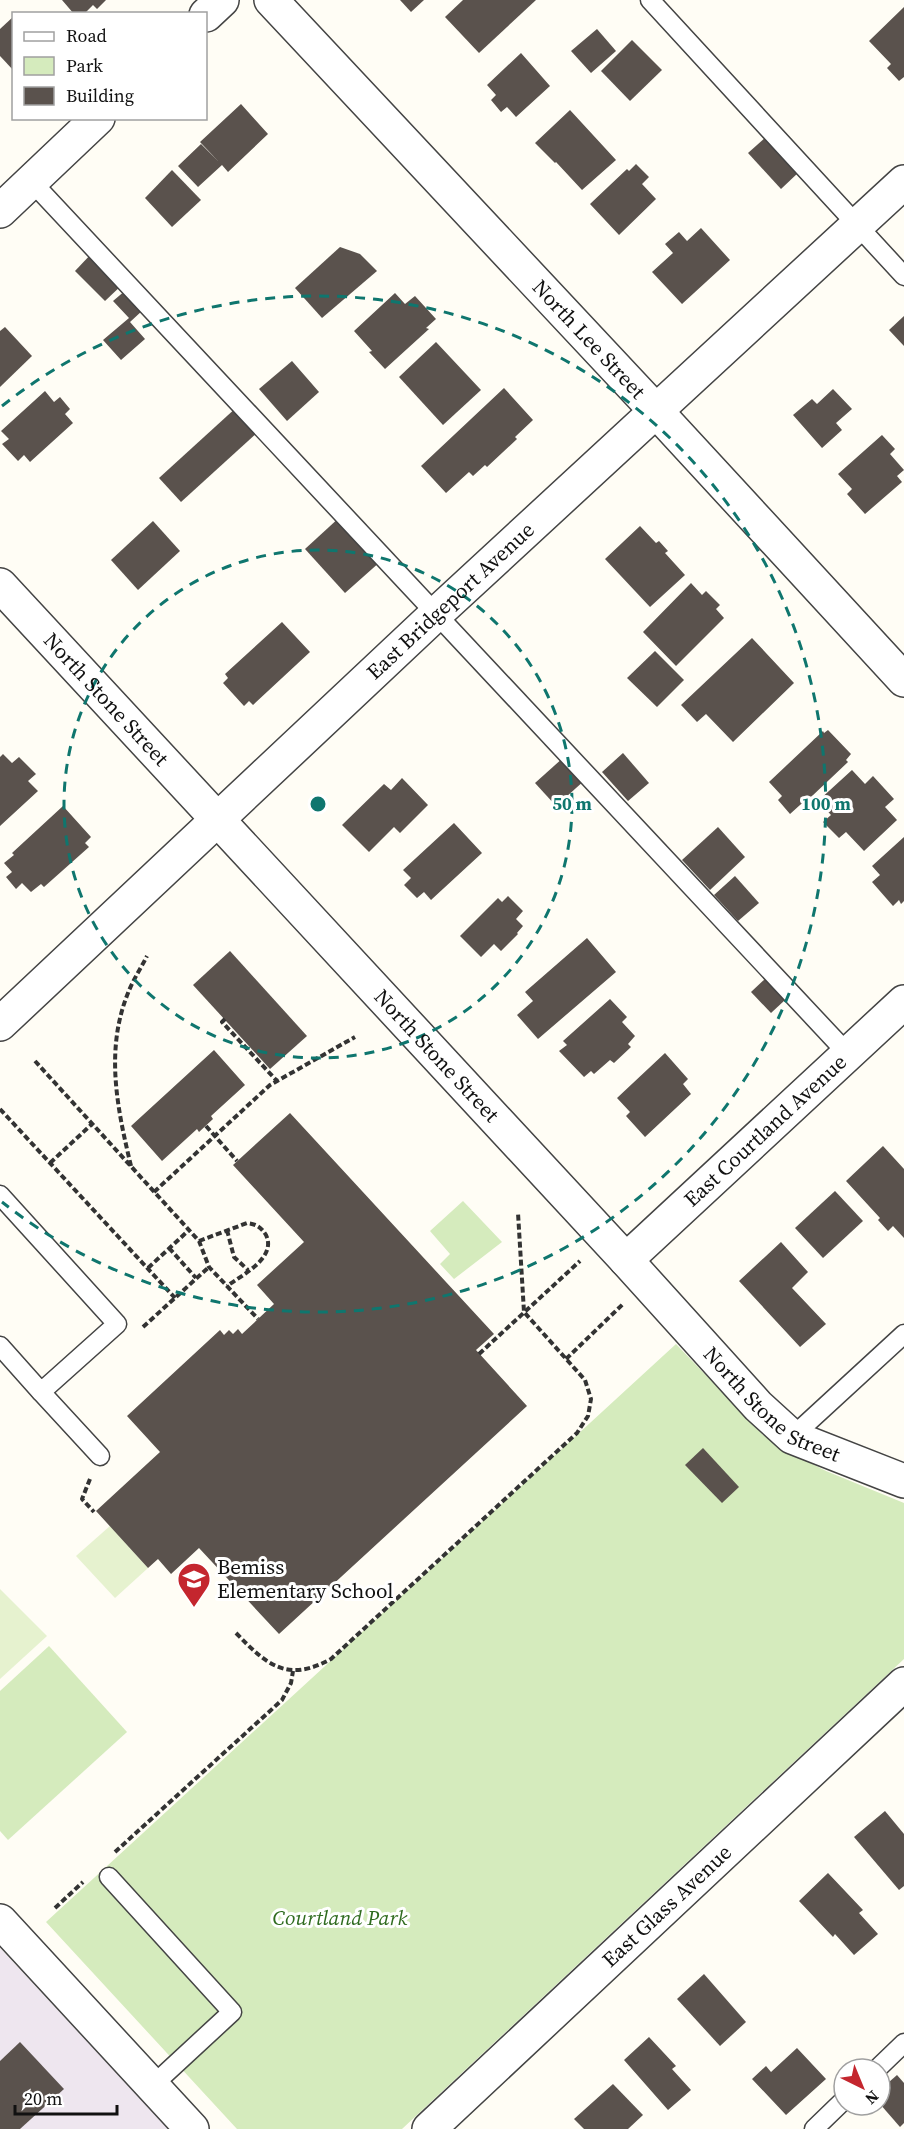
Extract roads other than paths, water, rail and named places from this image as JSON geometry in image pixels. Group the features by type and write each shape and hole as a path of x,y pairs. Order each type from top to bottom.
{"street":[{"path":"207,14 222,0"},
{"name":"North Lee Street","path":"271,0 904,680"},
{"path":"0,211 96,120"},
{"name":"East Bridgeport Avenue","path":"0,1024 436,614 857,226 900,192"},
{"name":"North Stone Street","path":"0,585 627,1260 758,1406 792,1437 904,1481"},
{"name":"East Courtland Avenue","path":"627,1260 904,1002"},
{"name":"East Glass Avenue","path":"429,2129 904,1684"},
{"path":"0,1921 192,2129"}],"lane":[{"path":"650,0 904,276"},
{"path":"32,182 848,1054"},
{"path":"0,1195 117,1324 41,1392"},
{"path":"792,1437 904,1334"},
{"path":"0,1346 100,1456"},
{"path":"108,1869 232,2012 152,2086"},
{"path":"889,2057 904,2043"},
{"path":"814,2129 832,2112"}],"place":[{"name":"Bemiss Elementary School","path":"194,1608"}],"park label":[{"name":"Courtland Park","path":"340,1918"}]}
